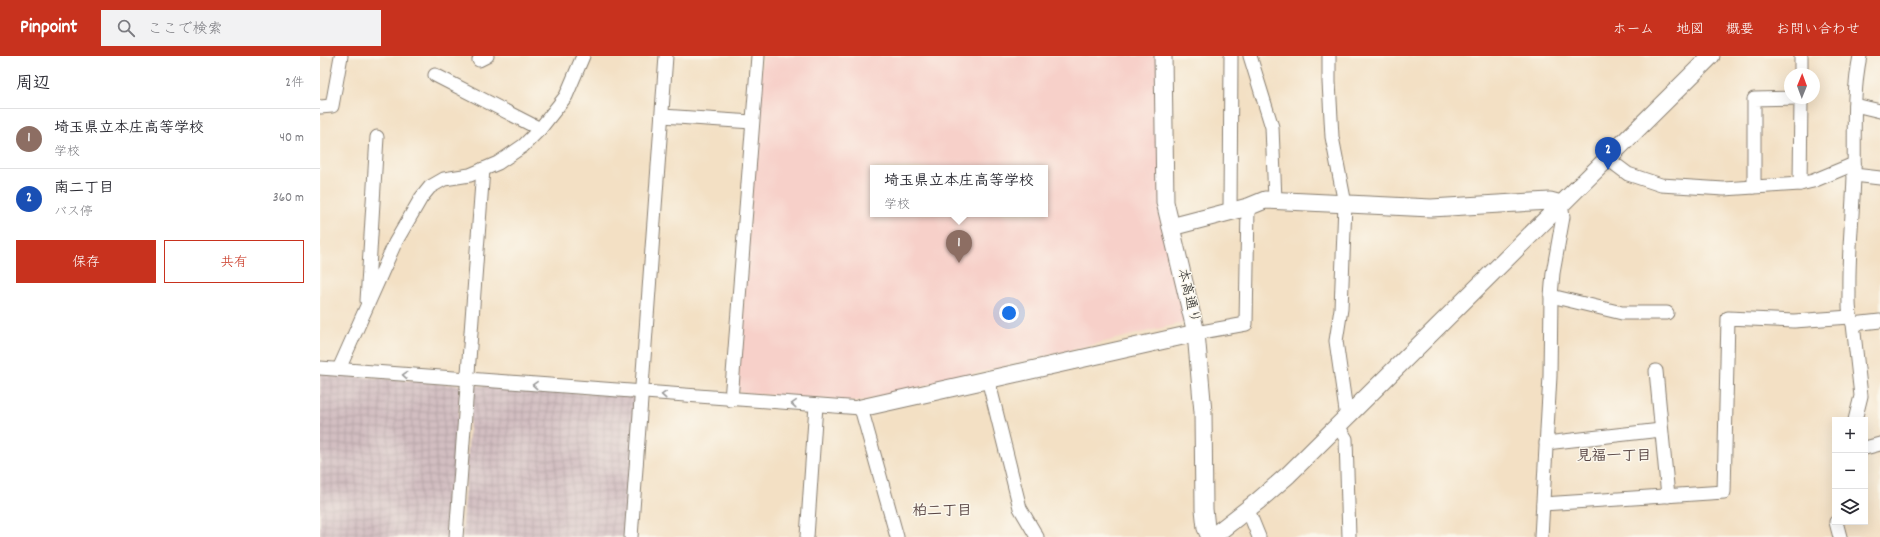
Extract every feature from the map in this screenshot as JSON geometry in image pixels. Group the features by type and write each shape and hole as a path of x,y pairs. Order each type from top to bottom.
{"street":[{"path":"320,107 332,106 341,56"},
{"path":"339,369 395,243 421,198 430,187 444,179 470,175 498,163 523,146 540,129 566,96 583,56"},
{"path":"631,537 666,56"},
{"path":"731,400 758,56"},
{"name":"本高通り","path":"1163,56 1165,202 1196,333 1203,412 1204,509 1206,528 1211,537"},
{"path":"1230,211 1231,56"},
{"path":"1250,56 1272,127 1275,200"},
{"path":"1329,56 1328,82 1332,137 1345,204 1341,309 1336,341 1342,422 1346,439 1349,537"},
{"path":"1211,537 1248,510 1288,475 1711,56"},
{"path":"1801,56 1801,68"},
{"path":"1856,417 1861,396 1852,321 1848,268 1854,169 1855,105 1857,72 1860,56"},
{"path":"435,75 540,129"},
{"path":"1754,187 1754,99 1784,99"},
{"path":"1800,184 1801,104"},
{"path":"1855,105 1880,111"},
{"path":"662,116 752,122"},
{"path":"366,310 376,137"},
{"path":"1608,159 1628,174 1661,184 1724,189 1800,184 1854,169 1880,178"},
{"path":"456,537 483,169"},
{"path":"1171,227 1248,207 1265,200 1431,208 1550,201 1561,204"},
{"path":"1541,537 1550,376 1551,296 1553,273 1563,217 1561,204"},
{"path":"320,368 731,400 861,408 1196,333 1246,324 1248,207"},
{"path":"1551,296 1622,313 1667,313"},
{"path":"1543,504 1724,492 1728,318 1794,321 1880,321"},
{"path":"1656,371 1668,496"},
{"path":"988,379 1020,508 1037,537"},
{"path":"807,537 816,405"},
{"path":"861,408 897,537"},
{"path":"1546,443 1661,430"},
{"path":"1868,447 1880,444"},
{"path":"1248,510 1259,537"},
{"path":"1837,525 1840,537"}],"shaded area":[{"path":"762,56 1157,56 1186,322 858,402 741,393 737,389"},
{"path":"320,373 461,385 451,537 320,537"},
{"path":"477,385 639,397 628,537 462,537 472,388"}],"place":[{"name":"南二丁目","path":"1608,170"},
{"name":"埼玉県立本庄高等学校","path":"959,263"}],"district":[{"name":"見福一丁目","path":"1614,457"},
{"name":"柏二丁目","path":"942,512"}]}
